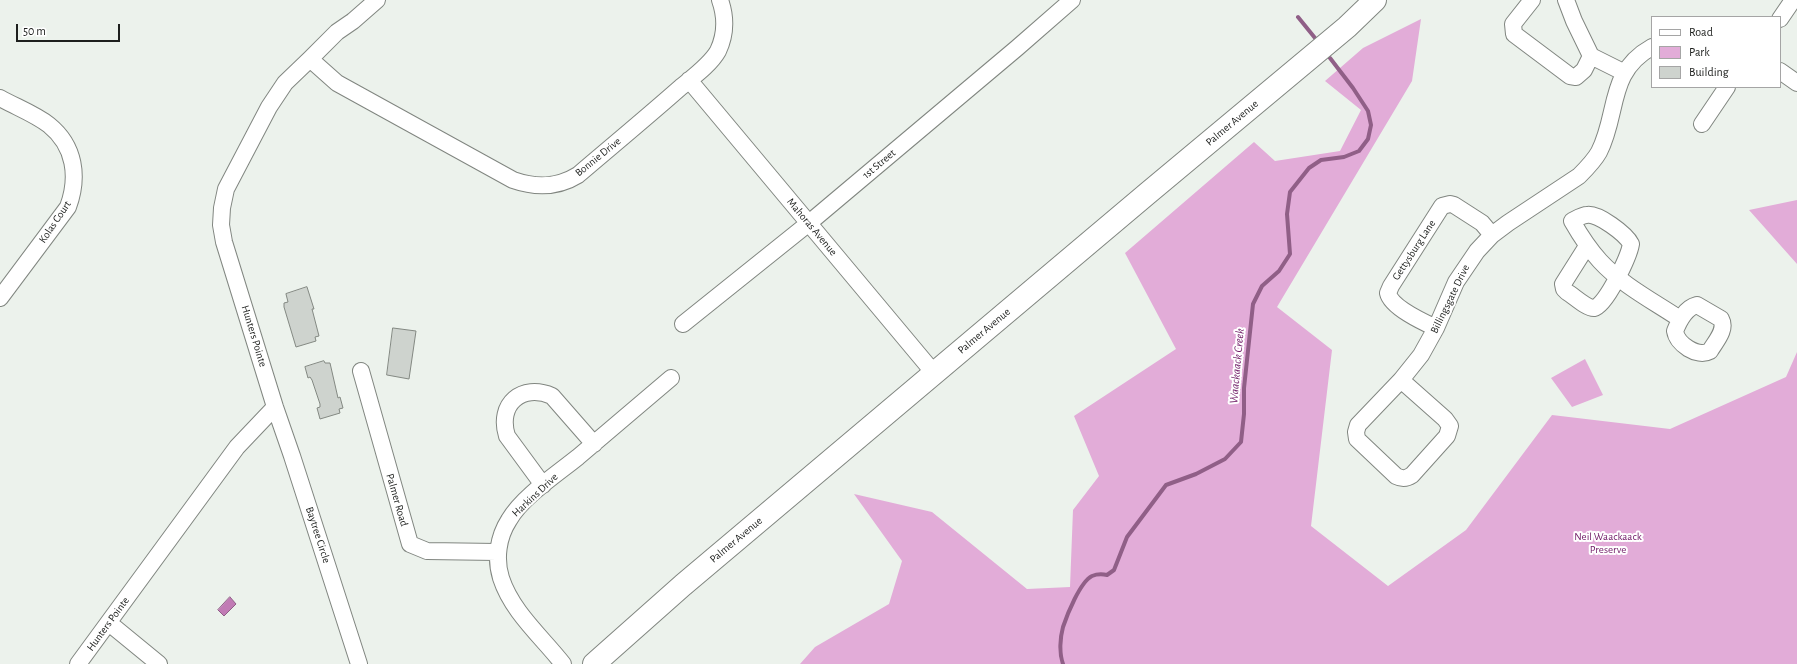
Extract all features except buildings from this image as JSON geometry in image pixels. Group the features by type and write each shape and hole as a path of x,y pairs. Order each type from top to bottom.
{"street":[{"name":"Hunters Pointe","path":"78,664 237,447 275,407 224,242 221,225 222,208 229,181 269,107 285,84 337,32 353,21 377,0"},
{"name":"Bonnie Drive","path":"310,58 337,83 513,180 527,185 553,185 569,180 578,175 713,58 722,40 725,25 724,10 720,0"},
{"name":"1st Street","path":"683,324 809,223 1011,54 1072,0"},
{"name":"Palmer Avenue","path":"594,664 683,585 1347,27 1375,0"},
{"path":"1532,0 1514,24 1514,34 1570,76 1576,77 1584,70 1591,56"},
{"path":"1566,0 1574,21 1591,56 1623,72"},
{"path":"1781,18 1793,0"},
{"name":"Billingsgate Drive","path":"1401,380 1445,419 1450,426 1450,432 1412,475 1407,478 1396,476 1361,444 1357,439 1356,432 1358,425 1401,380 1421,355 1436,328 1456,282 1469,261 1492,235 1580,176 1590,166 1602,143 1623,72 1635,59 1651,48"},
{"path":"1781,72 1797,83"},
{"name":"Mahoras Avenue","path":"689,80 934,373"},
{"path":"1702,124 1726,88"},
{"name":"Kolas Court","path":"0,98 48,124 57,133 70,154 75,178 73,194 68,207 0,298"},
{"name":"Gettysburg Lane","path":"1436,328 1391,302 1388,293 1391,286 1442,206 1450,204 1454,205 1482,223 1492,235"},
{"path":"1587,246 1566,278 1563,284 1564,289 1591,307 1596,308 1611,290 1617,278 1630,250 1631,244 1625,235 1604,220 1592,215 1586,214 1572,221 1587,246 1617,278 1680,319"},
{"name":"Palmer Road","path":"361,372 410,544 427,551 497,552"},
{"name":"Harkins Drive","path":"563,664 530,625 506,592 500,576 497,552 504,529 509,519 518,508 543,485 594,444 671,378"},
{"path":"543,485 507,436 504,427 504,417 515,398 533,392 552,396 594,444"},
{"name":"Baytree Circle","path":"275,407 359,664"},
{"path":"109,623 158,664"}],"green space":[{"name":"Neil Waackaack Preserve","path":"1421,19 1412,81 1277,307 1332,350 1311,526 1388,586 1466,530 1552,415 1670,429 1786,377 1797,352 1797,664 800,664 815,647 889,604 902,561 854,494 932,512 1027,589 1070,587 1073,510 1099,476 1074,416 1176,349 1125,253 1254,142 1275,161 1340,151 1361,110 1325,81 1363,48"},
{"path":"1797,200 1797,264 1749,210"},
{"path":"1585,359 1603,395 1572,407 1551,378"}],"shaded area":[{"path":"230,597 236,604 224,616 218,610"}],"waterway":[{"name":"Waackaack Creek","path":"1298,17 1315,38"},
{"name":"Waackaack Creek","path":"1063,664 1060,646 1063,627 1074,599 1087,579 1100,574 1107,575 1114,570 1127,537 1166,485 1196,474 1225,459 1241,442 1244,414 1244,388 1253,304 1262,286 1279,271 1290,254 1287,214 1290,192 1309,168 1321,160 1344,157 1359,151 1368,139 1371,125 1368,111 1353,88 1330,58"}]}
